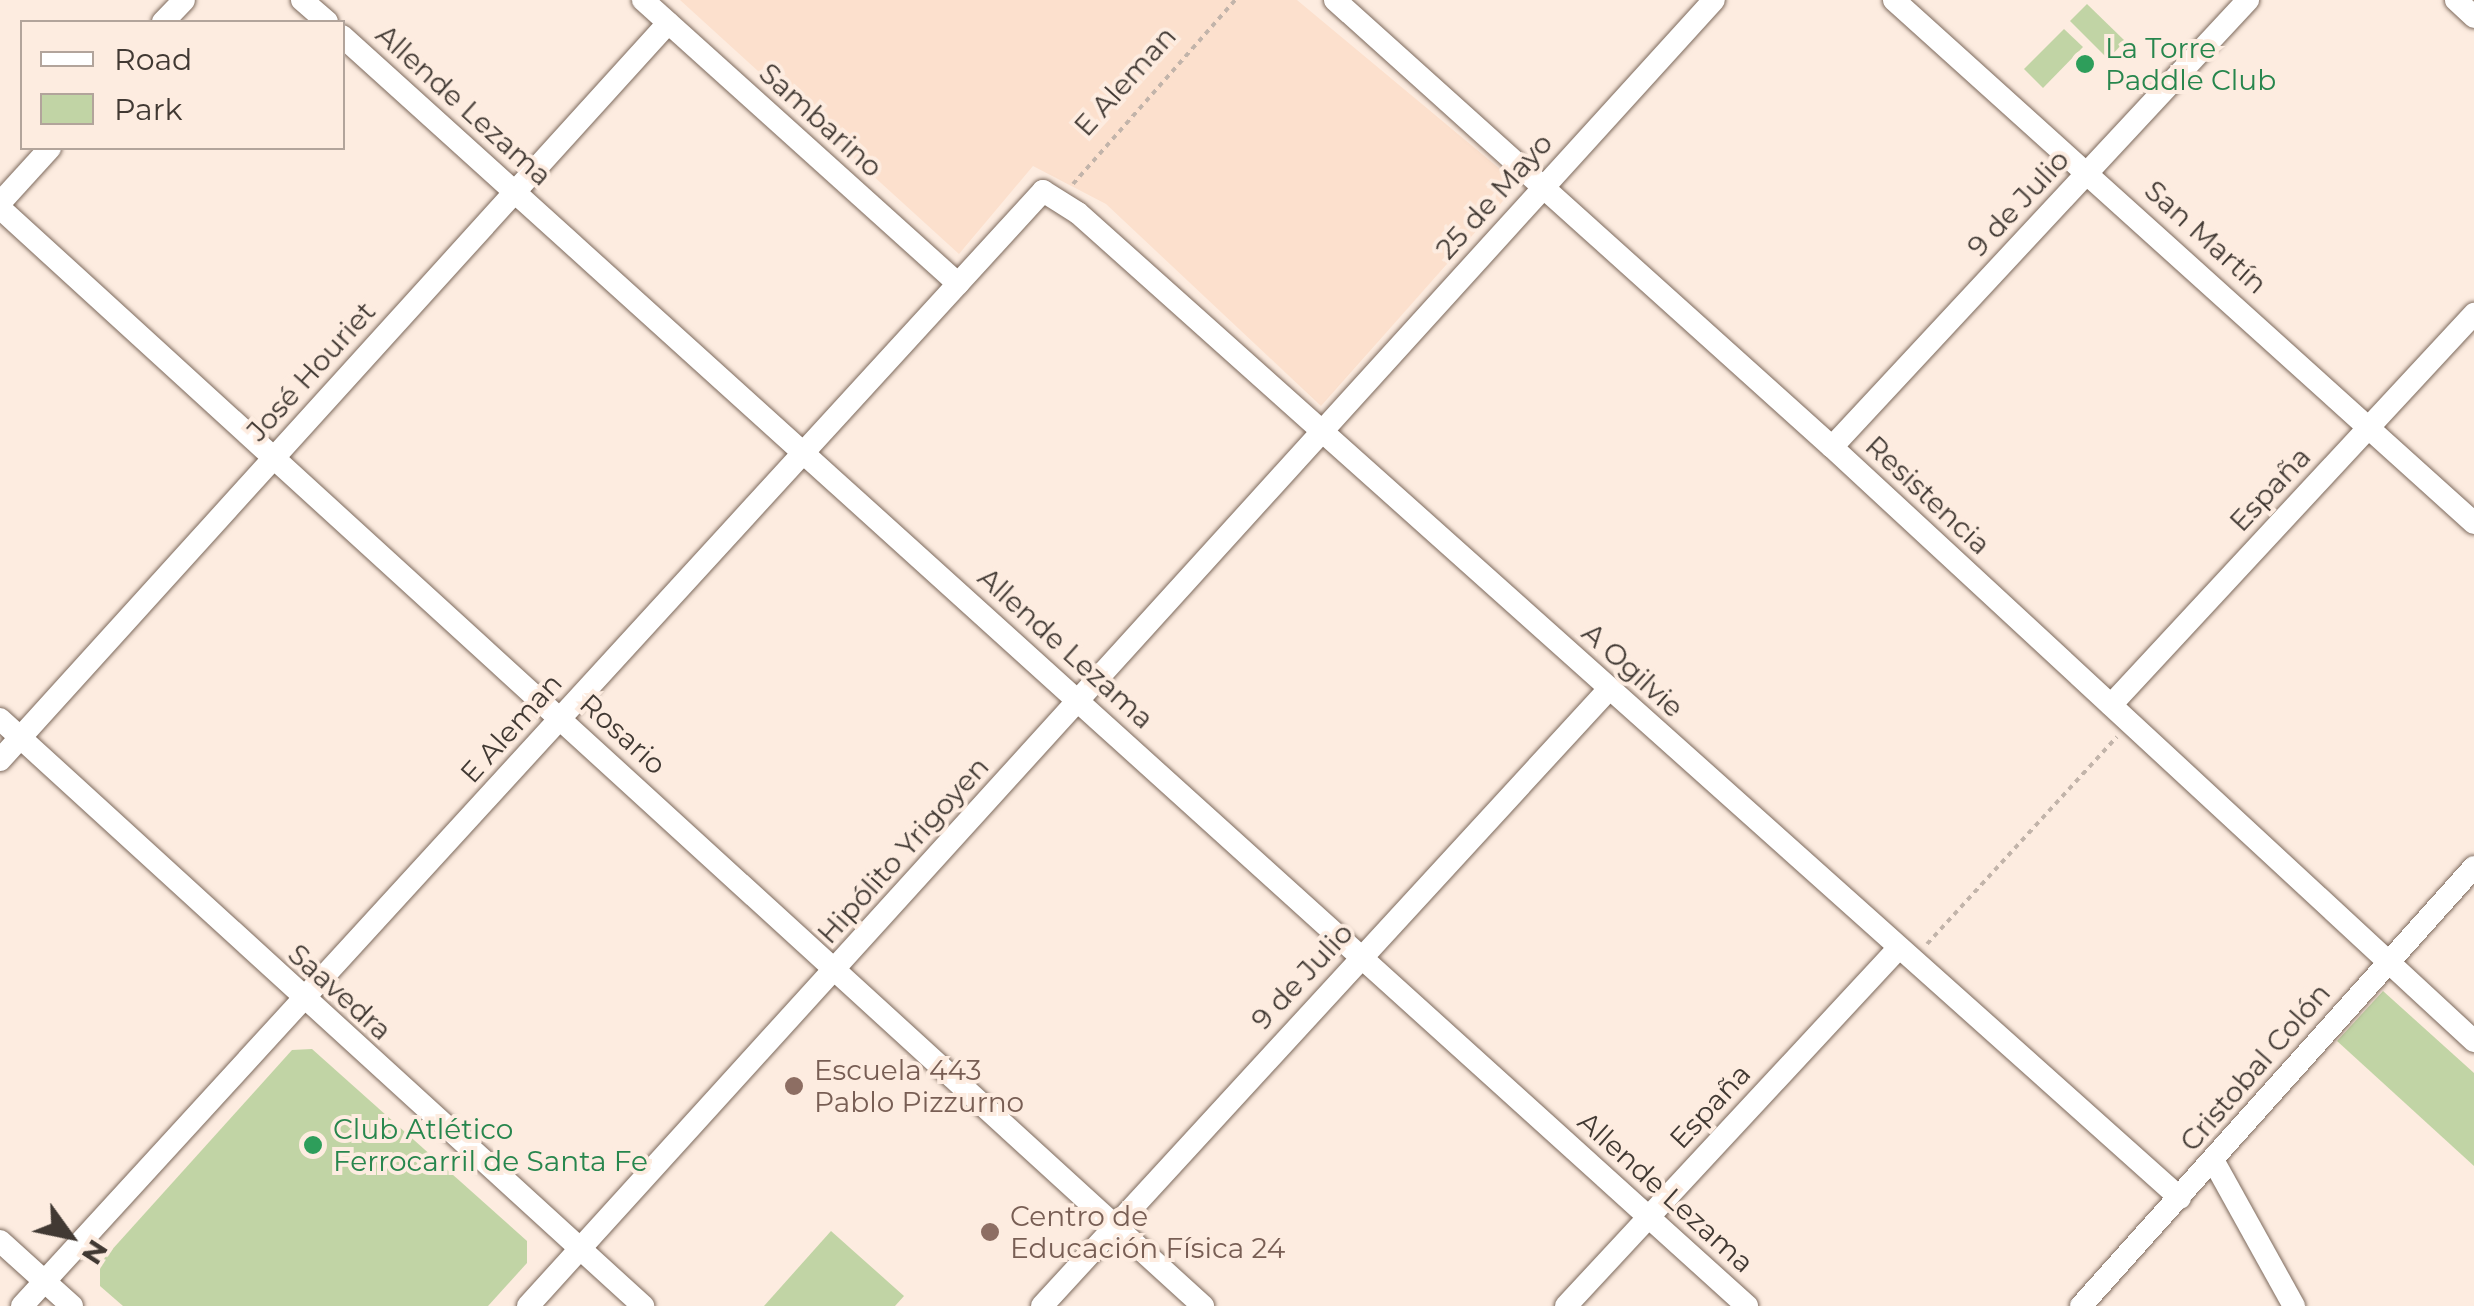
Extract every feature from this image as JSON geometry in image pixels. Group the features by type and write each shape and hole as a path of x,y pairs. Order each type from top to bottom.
{"street":[{"path":"165,20 184,0"},
{"path":"302,0 325,20"},
{"name":"Sambarino","path":"643,0 958,284"},
{"name":"Resistencia","path":"1335,0 1832,447 2474,1041"},
{"name":"25 de Mayo","path":"1323,434 1544,184 1714,0"},
{"name":"San Martín","path":"1894,0 2474,523"},
{"name":"9 de Julio","path":"1832,447 2248,0"},
{"path":"2456,0 2474,17"},
{"name":"José Houriet","path":"0,760 668,23"},
{"name":"Allende Lezama","path":"345,39 1747,1306"},
{"path":"0,205 48,150"},
{"name":"E Aleman","path":"22,1306 958,284 1051,196"},
{"name":"A Ogilvie","path":"1051,196 1078,213 2180,1198"},
{"name":"Rosario","path":"0,205 1202,1306"},
{"name":"España","path":"2110,704 2474,314"},
{"name":"Hipólito Yrigoyen","path":"528,1306 1323,434"},
{"name":"9 de Julio","path":"1042,1306 1609,689"},
{"name":"Saavedra","path":"0,719 643,1306"},
{"name":"Cristobal Colón","path":"2082,1306 2474,867"},
{"name":"España","path":"1566,1306 1648,1216 1906,954"},
{"path":"2213,1160 2294,1306"},
{"path":"0,1241 72,1306"}],"path":[{"name":"E Aleman","path":"1051,196 1235,0"},
{"path":"1906,954 2130,723"}],"shaded area":[{"path":"680,0 1297,0 1518,184 1321,406 1106,204 1033,166 959,254"}],"green space":[{"path":"2087,4 2125,41 2108,59 2070,21"},
{"path":"2064,29 2083,47 2043,88 2024,69"},
{"path":"2383,991 2474,1073 2474,1166 2337,1041"},
{"name":"Club Atlético Ferrocarril de Santa Fe","path":"312,1049 527,1241 527,1263 488,1306 123,1306 100,1286 100,1263 292,1050"},
{"path":"831,1231 904,1296 895,1306 764,1306"}],"place":[{"name":"La Torre Paddle Club","path":"2085,64"},
{"name":"Escuela 443 Pablo Pizzurno","path":"794,1086"},
{"name":"Club Atlético Ferrocarril de Santa Fe","path":"313,1145"},
{"name":"Centro de Educación Física 24","path":"990,1232"}]}
